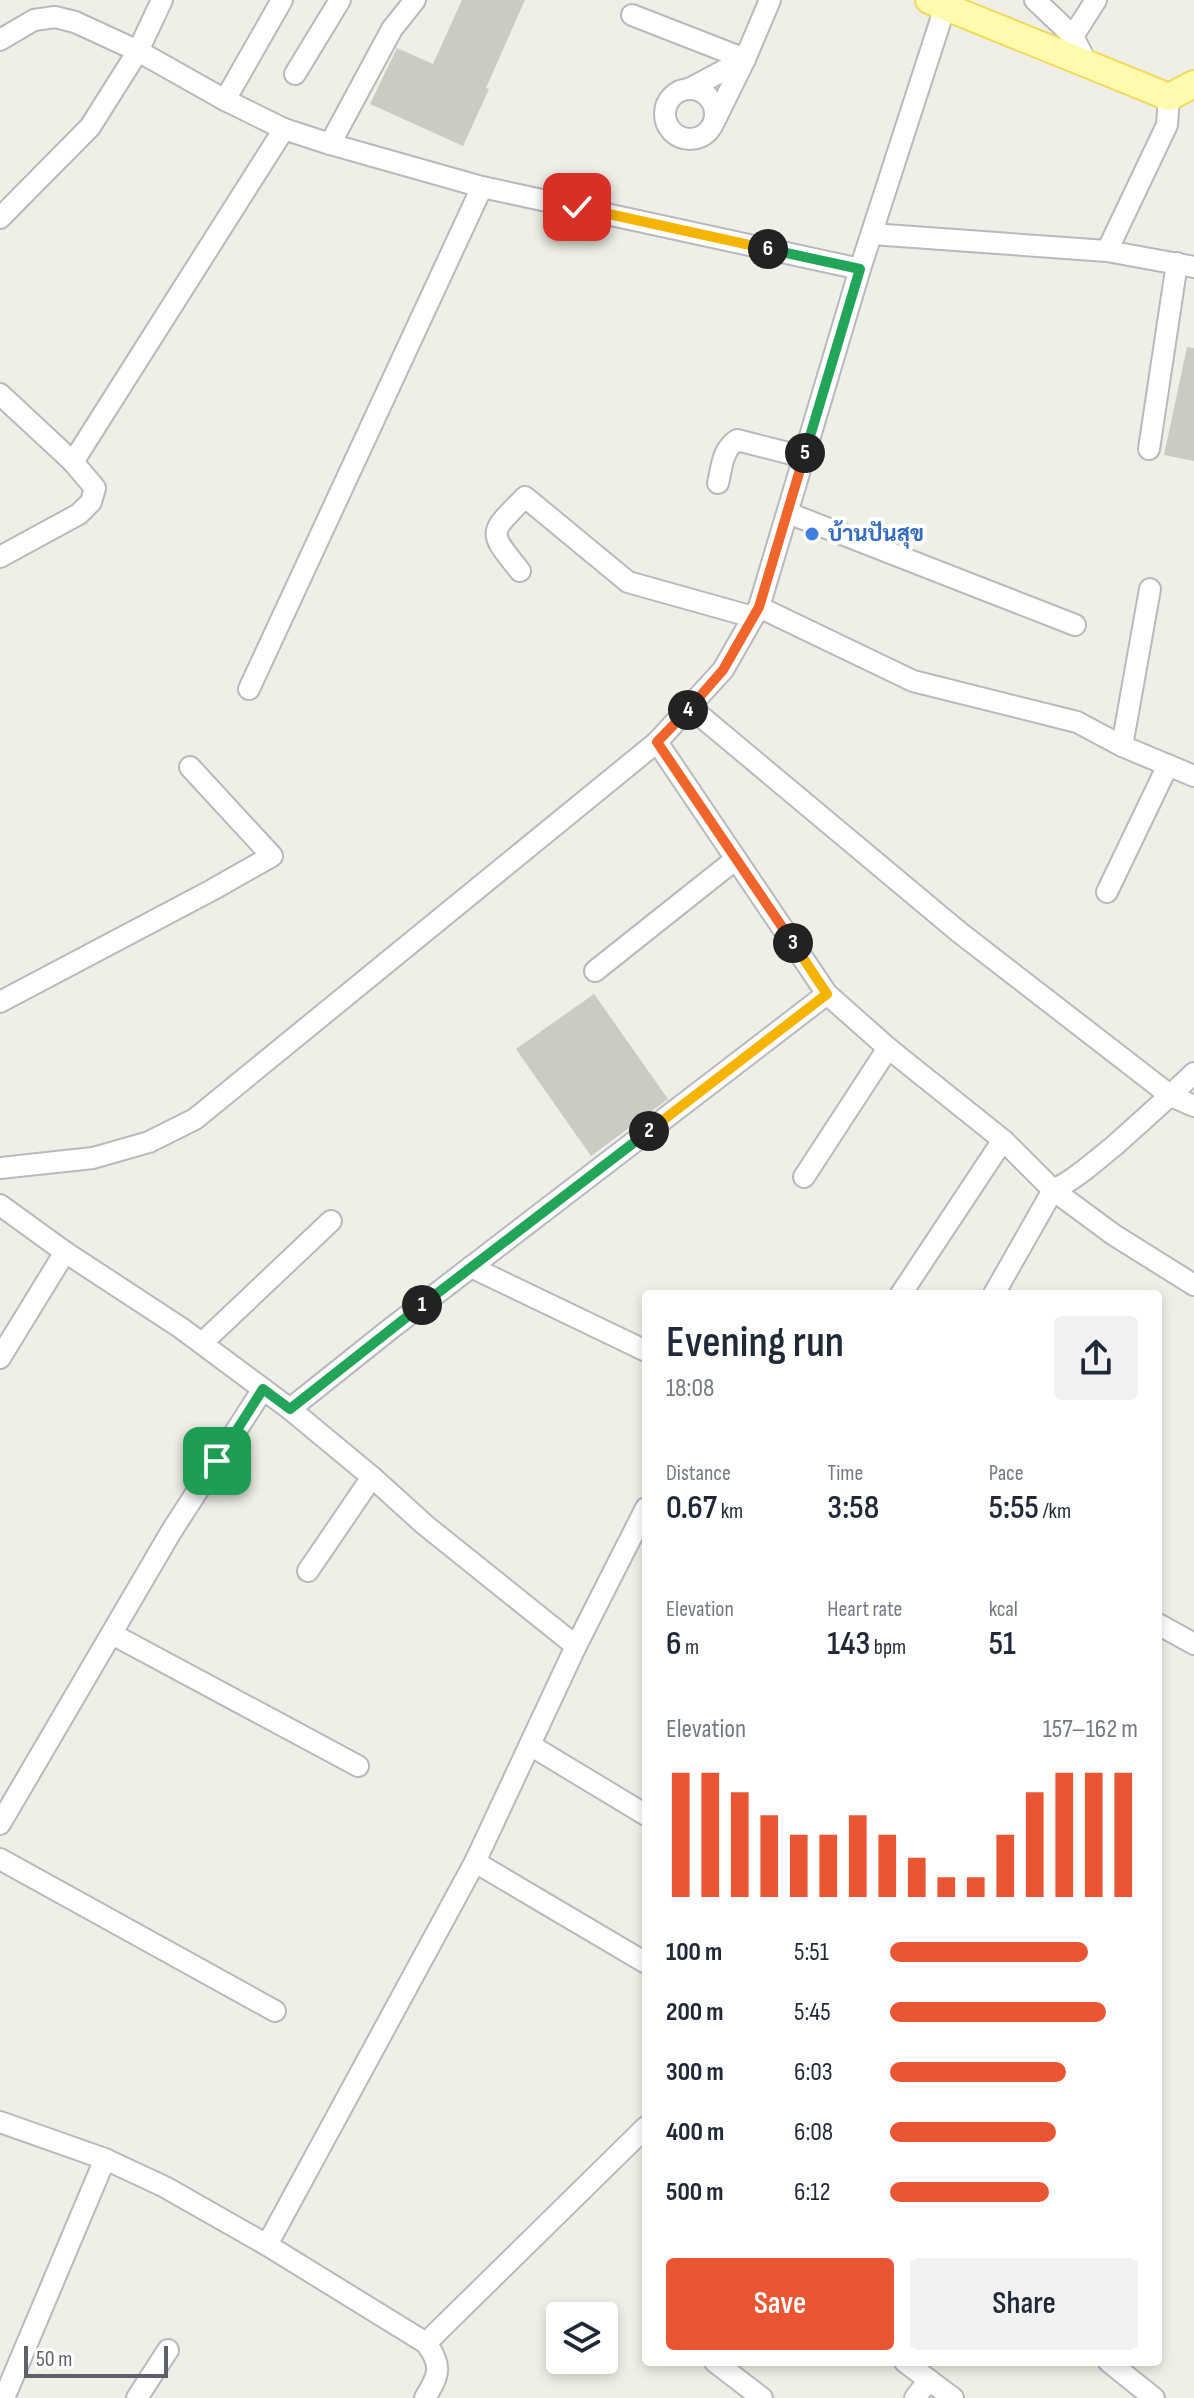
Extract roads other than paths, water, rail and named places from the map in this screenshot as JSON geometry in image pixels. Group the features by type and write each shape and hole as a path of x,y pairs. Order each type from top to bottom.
{"main road":[{"path":"937,3 1169,97 1194,84"}],"street":[{"path":"0,218 90,127 138,51 162,0"},
{"path":"225,100 282,0"},
{"path":"295,74 340,0"},
{"path":"330,144 387,37 415,0"},
{"path":"745,59 674,95 666,113 670,129 685,139 694,139 711,129 745,59 770,0"},
{"path":"1035,0 1073,36 1087,64"},
{"path":"1073,36 1096,0"},
{"path":"0,1168 93,1158 149,1142 195,1119 657,742 723,670 756,612 788,513 937,3"},
{"path":"632,15 745,59"},
{"path":"0,40 34,20 55,17 75,22 138,51 284,129 330,144 482,187 860,269"},
{"path":"689,89 698,90 711,101 715,120"},
{"path":"1107,251 1167,125 1169,97"},
{"path":"73,462 284,129"},
{"path":"249,689 482,187"},
{"path":"872,234 1107,251 1186,265 1149,449"},
{"path":"0,394 73,462 95,488 91,502 79,514 0,557"},
{"path":"718,483 724,455 729,445 737,440 804,457"},
{"path":"520,571 496,541 496,534 499,524 525,497 628,582 756,612 913,681 1077,722 1122,746 1194,776"},
{"path":"788,513 1075,625"},
{"path":"1122,746 1150,589"},
{"path":"691,708 959,932 1171,1096 1194,1106"},
{"path":"657,742 827,994 888,1048 1003,1140 1053,1190 1114,1235 1194,1285"},
{"path":"1107,892 1168,765"},
{"path":"0,1002 272,856 190,767"},
{"path":"595,971 736,859"},
{"path":"290,1409 827,994"},
{"path":"804,1177 888,1048"},
{"path":"996,1290 1053,1190 1087,1168 1194,1073"},
{"path":"904,1290 1003,1140"},
{"path":"0,1205 202,1343 290,1409 425,1525 576,1646"},
{"path":"202,1343 331,1221"},
{"path":"0,1358 65,1252"},
{"path":"471,1267 642,1349"},
{"path":"0,1824 171,1532 263,1389"},
{"path":"308,1571 372,1477"},
{"path":"267,2245 475,1862 576,1646 642,1516"},
{"path":"1162,1626 1194,1644"},
{"path":"112,1634 358,1766"},
{"path":"530,1745 642,1813"},
{"path":"0,1859 275,2011"},
{"path":"475,1862 642,1961"},
{"path":"0,2122 105,2159 165,2187 267,2245 426,2343 439,2367 425,2398"},
{"path":"426,2343 642,2131"},
{"path":"4,2398 105,2159"},
{"path":"137,2398 168,2350"},
{"path":"719,2366 752,2395"},
{"path":"910,2366 953,2398"},
{"path":"1114,2366 1154,2398"},
{"path":"915,2398 929,2380"}],"place":[{"name":"บ้านปันสุข","path":"812,534"}]}
